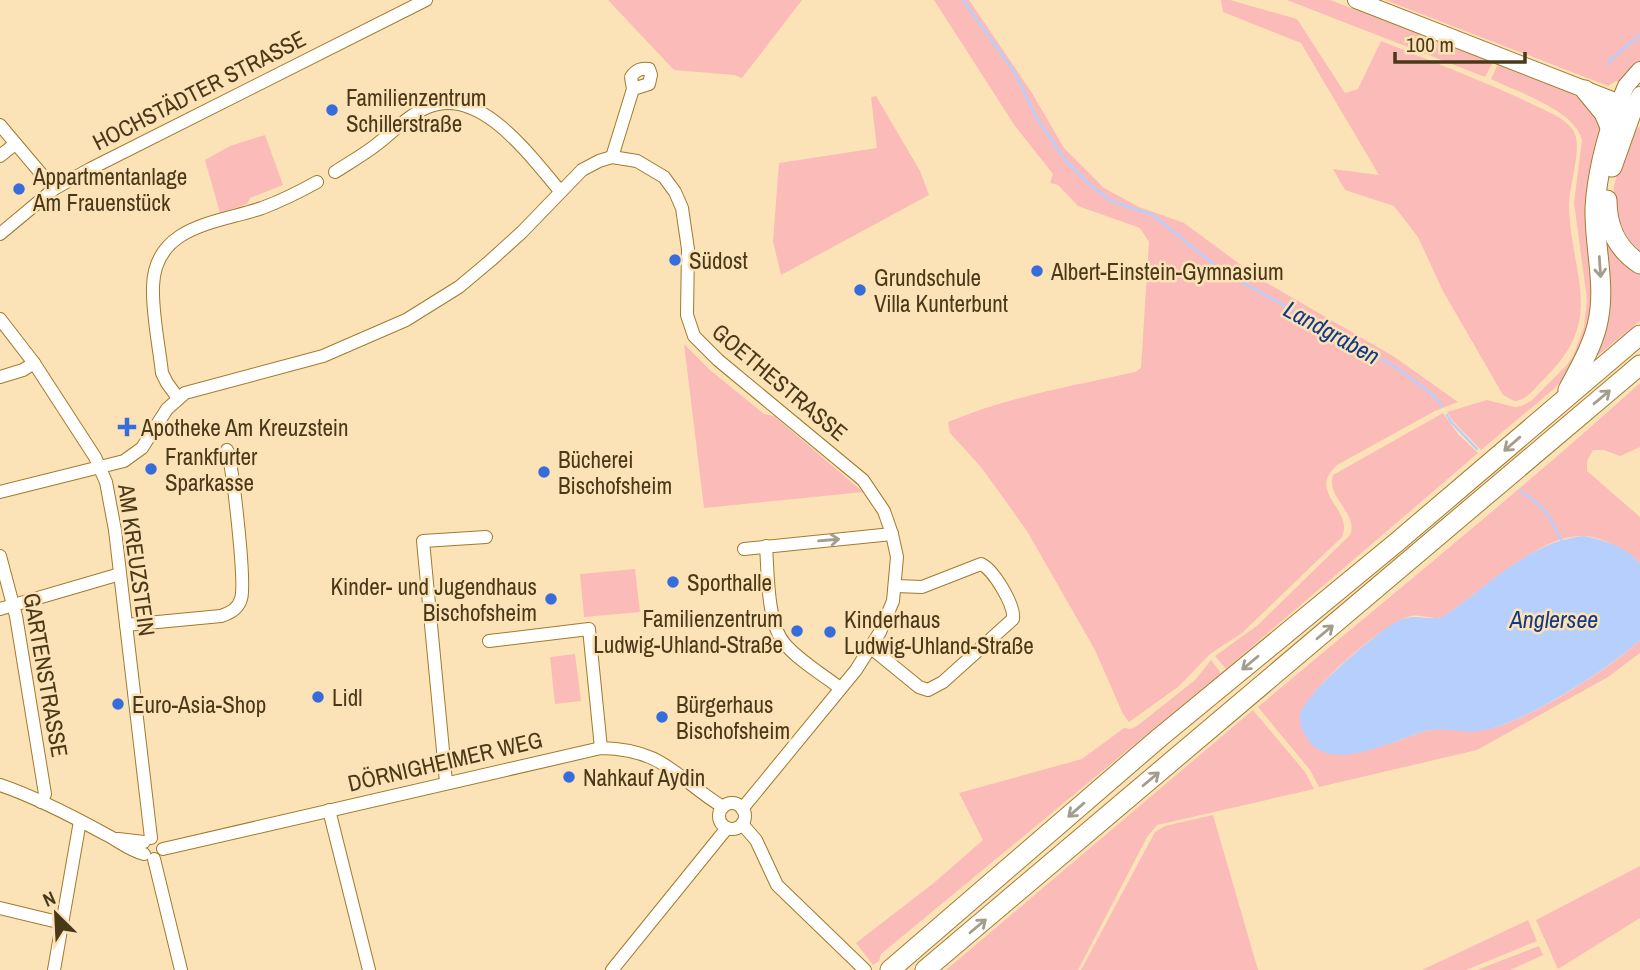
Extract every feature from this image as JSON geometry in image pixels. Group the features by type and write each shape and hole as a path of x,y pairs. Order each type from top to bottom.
{"highway":[{"path":"1563,399 1592,341 1600,311 1601,283 1595,209 1610,127 1604,113 1585,90"},
{"path":"1610,127 1633,104"},
{"path":"1633,104 1612,166 1607,205 1616,242 1640,264"},
{"path":"890,970 1159,738 1397,542 1640,335"},
{"path":"925,970 1638,368"}],"main road":[{"path":"1356,0 1585,90 1633,104"},
{"path":"1633,104 1626,86 1640,70"}],"street":[{"name":"HOCHSTÄDTER STRASSE","path":"0,234 54,189 104,161 426,0"},
{"path":"0,492 124,461 138,452 152,435 162,416 178,398 206,386 323,356 406,320 459,287 522,232 582,170 599,160 612,157 633,89"},
{"path":"335,172 419,111 432,105 447,103 478,111 497,124 519,144 560,191"},
{"path":"0,125 54,189"},
{"path":"0,156 15,144"},
{"name":"GOETHESTRASSE","path":"612,157 637,161 658,172 670,184 679,200 688,238 687,315 694,336 718,360 863,480 879,502 892,534 897,556 896,586 887,617 870,647 841,688 742,809"},
{"path":"178,398 164,377 160,348 153,287 161,256 174,240 190,229 262,208 317,182"},
{"name":"AM KREUZSTEIN","path":"0,319 34,363 101,468 111,504 151,849 181,970"},
{"path":"0,377 23,370 34,363"},
{"path":"126,625 221,616 240,603 242,584 227,450"},
{"path":"744,550 892,534"},
{"path":"446,782 423,541 486,537"},
{"path":"766,546 774,620 779,636 790,649 841,688"},
{"name":"GARTENSTRASSE","path":"0,556 13,604 45,794 41,802"},
{"path":"870,647 919,687 928,690 943,682 1013,619 1012,607 990,571 981,564 922,587 896,586"},
{"path":"0,609 120,574"},
{"path":"489,641 589,629 601,748"},
{"name":"DÖRNIGHEIMER WEG","path":"151,849 601,748 635,752 664,763 723,807"},
{"path":"0,785 80,821 128,848 151,849"},
{"path":"732,803 742,809 745,816 737,828 722,825 719,818 723,807 732,803"},
{"path":"329,810 369,970"},
{"path":"54,970 80,821"},
{"path":"742,824 756,841 777,885 866,970"},
{"path":"612,970 727,828"},
{"path":"0,908 62,923"}],"shaded area":[{"path":"608,0 802,0 742,78 674,70"},
{"path":"934,0 969,0 1032,93 1064,148 1104,188 1139,207 1184,223 1260,279 1393,356 1458,402 1435,411 1337,465 1326,484 1342,518 1342,537 1242,633 1210,654 1178,687 1129,722 1095,650 1027,531 981,467 950,433 948,422 1017,399 1135,372 1141,368 1149,242 1140,228 1078,206 1058,185 1050,183 1053,174 1015,126"},
{"path":"1221,0 1230,0 1297,19 1345,93 1358,89 1381,41 1528,102 1558,117 1573,130 1577,146 1569,208 1581,298 1580,318 1574,338 1562,358 1526,396 1514,401 1503,395 1443,291 1418,237 1394,206 1345,190 1333,169 1379,175 1301,43 1223,12"},
{"path":"1287,0 1330,0 1493,62 1485,77"},
{"path":"1385,0 1640,0 1640,64 1621,83 1616,81 1608,86"},
{"path":"1499,62 1571,93 1590,105 1603,128 1596,312 1569,373 1481,450 1447,412 1487,400 1515,407 1531,401 1567,365 1574,354 1584,327 1587,299 1574,203 1582,140 1577,129 1557,111 1491,79"},
{"path":"876,96 920,171 929,195 781,275 773,241 779,163 877,148 871,97"},
{"path":"1640,126 1640,257 1626,245 1613,205 1614,186 1627,141"},
{"path":"265,135 283,185 250,198 247,204 220,213 205,160 230,146"},
{"path":"1601,225 1640,270 1640,321 1586,365"},
{"path":"684,344 710,370 764,414 774,416 863,492 704,508"},
{"path":"1640,383 1640,447 1620,456 1604,450 1593,450 1587,461 1587,471 1640,517 1640,564 1615,546 1592,537 1566,538 1548,544 1510,567 1444,616 1408,617 1380,633 1332,673 1300,714 1307,735 1318,747 1332,753 1368,750 1430,730 1485,730 1544,706 1609,665 1640,640 1640,653 1608,677 1477,750 1319,787 1310,770 1258,707"},
{"path":"1443,413 1458,434 1478,453 1226,669 1215,656 1258,625 1350,535 1350,519 1334,491 1333,475"},
{"path":"635,569 640,612 584,617 580,574"},
{"path":"575,654 581,701 555,704 550,657"},
{"path":"1211,660 1221,673 881,954 879,961 873,965 856,943 935,882 983,840 959,793 1082,759 1124,728 1137,726 1195,680"},
{"path":"1253,710 1305,772 1314,789 1157,825 1147,837 1078,970 946,970"},
{"path":"1213,815 1258,970 1081,970 1155,832 1165,826"},
{"path":"1640,866 1640,918 1558,969 1536,920"},
{"path":"1528,920 1537,941 1466,970 1422,970"},
{"path":"1539,946 1543,955 1510,970 1477,970"}],"water":[{"name":"Anglersee","path":"1584,536 1622,549 1640,564 1640,640 1626,652 1544,706 1485,730 1430,730 1389,744 1341,755 1323,752 1307,739 1300,720 1304,706 1326,680 1384,630 1410,617 1444,616 1527,556 1564,540"}],"waterway":[{"name":"Landgraben","path":"963,0 1015,73 1036,117 1066,161 1087,182 1111,201 1153,215 1222,271 1397,368 1434,396 1442,406"},
{"path":"1609,64 1610,60 1640,35"},
{"name":"Landgraben","path":"1447,415 1477,449"},
{"name":"Landgraben","path":"1520,491 1546,512 1562,541"}],"place":[{"name":"Familienzentrum Schillerstraße","path":"332,110"},
{"name":"Appartmentanlage Am Frauenstück","path":"19,189"},
{"name":"Südost","path":"675,260"},
{"name":"Albert-Einstein-Gymnasium","path":"1037,271"},
{"name":"Grundschule Villa Kunterbunt","path":"860,290"},
{"name":"Apotheke Am Kreuzstein","path":"127,427"},
{"name":"Frankfurter Sparkasse","path":"151,469"},
{"name":"Bücherei Bischofsheim","path":"544,472"},
{"name":"Sporthalle","path":"673,582"},
{"name":"Kinder- und Jugendhaus Bischofsheim","path":"551,599"},
{"name":"Familienzentrum Ludwig-Uhland-Straße","path":"797,631"},
{"name":"Kinderhaus Ludwig-Uhland-Straße","path":"830,632"},
{"name":"Lidl","path":"318,697"},
{"name":"Euro-Asia-Shop","path":"118,704"},
{"name":"Bürgerhaus Bischofsheim","path":"662,717"},
{"name":"Nahkauf Aydin","path":"569,777"}]}
